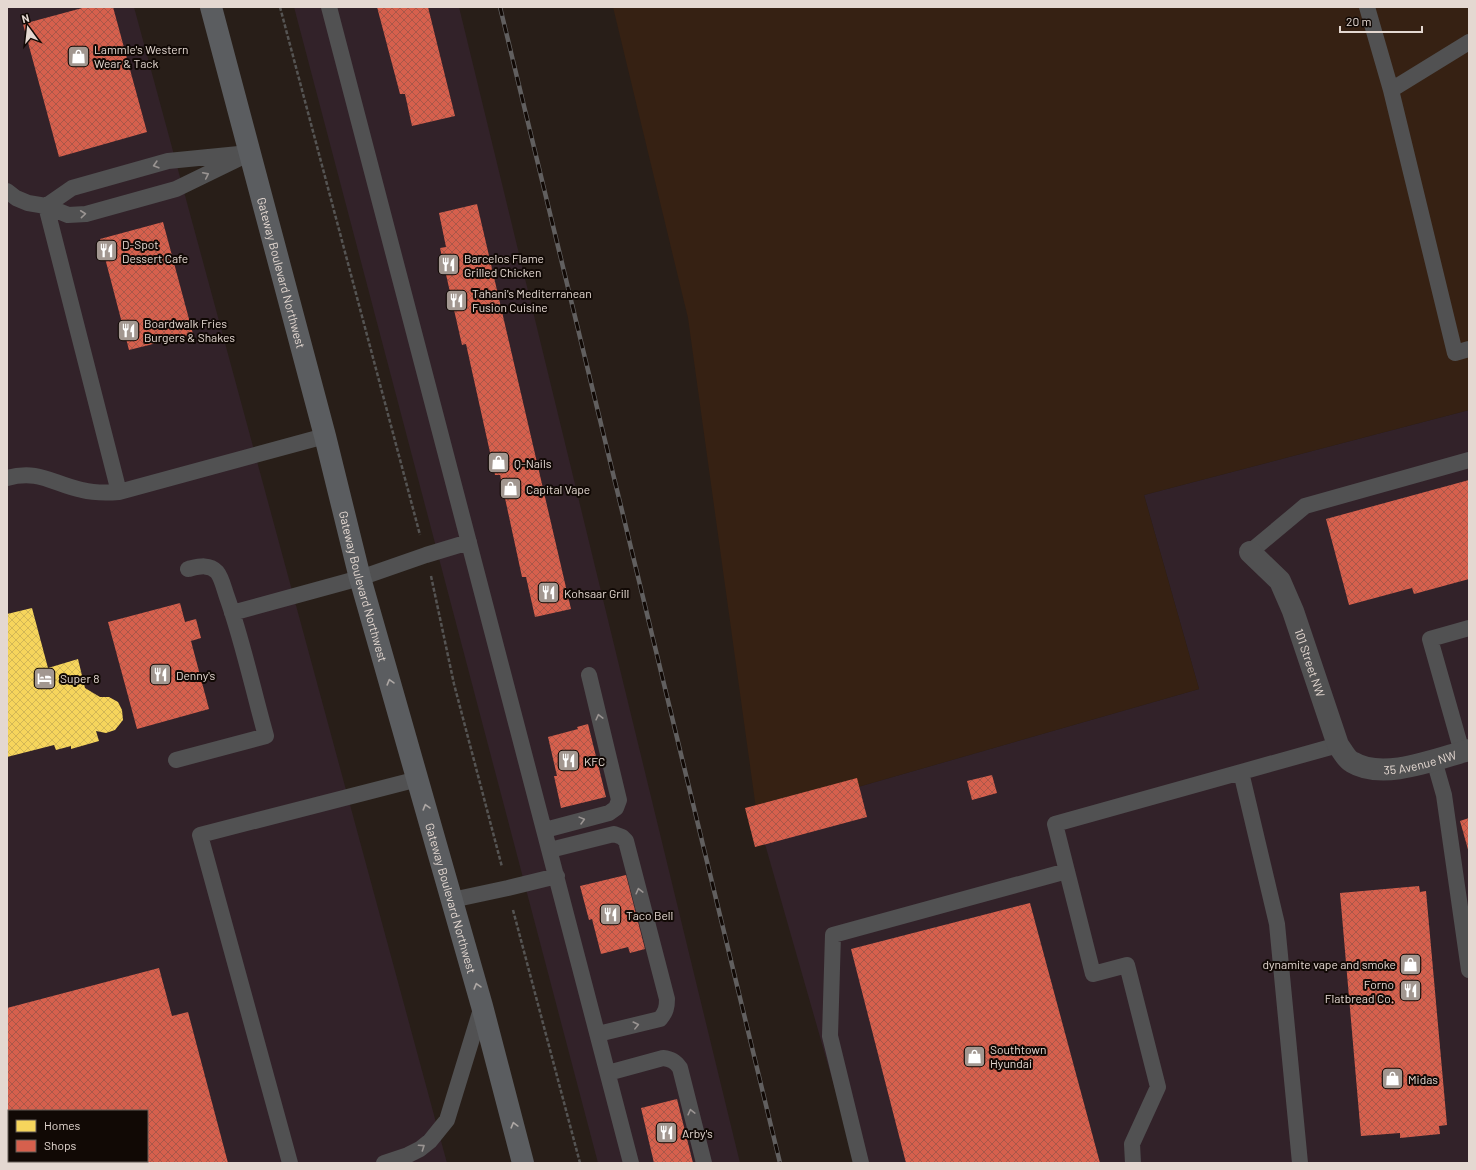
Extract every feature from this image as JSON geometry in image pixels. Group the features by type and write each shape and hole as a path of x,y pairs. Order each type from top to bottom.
{"highway":[{"name":"Gateway Boulevard Northwest","path":"211,7 325,436 360,578 482,1006 524,1163"}],"street":[{"name":"101 Street NW","path":"1250,552 1280,581 1293,611 1338,745 1350,762 1371,769"},
{"name":"35 Avenue NW","path":"1371,769 1404,768 1466,751"}],"lane":[{"path":"329,7 632,1163"},
{"path":"1367,7 1391,90 1455,353 1469,349"},
{"path":"1391,90 1469,42"},
{"path":"46,206 72,188 168,161 250,153"},
{"path":"7,191 16,198 28,203 46,206 68,215 86,214 176,189 250,153"},
{"path":"46,206 119,492"},
{"path":"7,478 24,475 40,476 81,490 100,493 119,492 325,436"},
{"path":"1250,552 1305,506 1469,460"},
{"path":"232,612 360,578 426,555 470,542"},
{"path":"176,760 266,736 232,612 217,571 208,567 200,566 188,569"},
{"path":"1466,751 1430,639 1469,628"},
{"path":"545,830 609,813 616,808 619,800 589,675"},
{"path":"1133,1163 1132,1144 1158,1087 1127,965 1093,974 1055,824 1338,745"},
{"path":"1434,760 1444,795 1468,960"},
{"path":"1241,772 1277,924 1300,1163"},
{"path":"290,1163 200,835 418,779"},
{"path":"550,850 614,834 622,837 626,841 667,999 667,1008 665,1014 660,1019 598,1034"},
{"path":"861,1163 830,1036 833,935 1067,871"},
{"path":"452,900 557,876"},
{"path":"386,1163 420,1149 430,1141 447,1120 482,1006"},
{"path":"608,1073 663,1058 676,1062 680,1068 704,1163"}],"path":[{"path":"280,7 426,555 454,684 580,1163"}],"shaded area":[{"path":"7,7 134,7 447,1163 7,1163"},
{"path":"294,7 459,7 740,1163 598,1163"},
{"path":"613,7 1469,7 1469,410 1144,495 1199,689 757,816 688,318"},
{"path":"1469,410 1469,1163 856,1163 757,816 1199,689 1144,495"}],"building: Homes":[{"name":"Super 8","path":"32,608 48,668 78,659 85,688 100,697 109,697 118,702 122,710 123,720 115,730 106,733 96,731 99,741 71,749 71,746 56,750 54,745 7,757 7,614"}],"building: Shops":[{"name":"Lammle's Western Wear & Tack","path":"86,7 113,7 147,132 59,157 23,24"},
{"path":"377,7 428,7 455,116 412,126 405,94 400,94"},
{"path":"477,204 571,609 535,617 526,577 522,577 500,475 495,475 466,344 462,345 440,248 446,247 439,213"},
{"path":"163,222 193,334 129,350 100,239"},
{"path":"1469,480 1469,579 1414,594 1412,588 1349,605 1326,519"},
{"name":"Denny's","path":"180,603 185,622 196,619 201,638 191,641 209,709 137,729 108,622"},
{"path":"588,724 606,797 561,808 554,776 557,776 548,737 578,729 577,727"},
{"path":"992,775 997,793 972,800 967,781"},
{"path":"857,778 867,817 755,847 745,808"},
{"path":"1469,818 1469,853 1460,821"},
{"path":"626,875 645,949 630,953 628,947 601,954 592,919 589,920 580,886"},
{"path":"1419,886 1420,892 1426,891 1447,1125 1439,1126 1440,1134 1400,1138 1400,1133 1361,1136 1340,893"},
{"name":"Southtown Hyundai","path":"1030,903 1100,1163 906,1163 851,949"},
{"path":"159,968 172,1016 188,1012 228,1163 7,1163 7,1008"},
{"path":"677,1099 693,1163 654,1163 641,1108"}],"railway":[{"path":"500,7 780,1163"}],"place":[{"name":"Lammle's Western Wear & Tack","path":"79,56"},
{"name":"D-Spot Dessert Cafe","path":"106,251"},
{"name":"Barcelos Flame Grilled Chicken","path":"449,265"},
{"name":"Tahani's Mediterranean Fusion Cuisine","path":"457,300"},
{"name":"Boardwalk Fries Burgers & Shakes","path":"128,330"},
{"name":"Q-Nails","path":"499,463"},
{"name":"Capital Vape","path":"511,489"},
{"name":"Kohsaar Grill","path":"549,593"},
{"name":"Denny's","path":"161,675"},
{"name":"Super 8","path":"45,678"},
{"name":"KFC","path":"569,761"},
{"name":"Taco Bell","path":"611,915"},
{"name":"dynamite vape and smoke","path":"1411,964"},
{"name":"Forno Flatbread Co.","path":"1410,991"},
{"name":"Southtown Hyundai","path":"975,1056"},
{"name":"Midas","path":"1392,1079"},
{"name":"Arby's","path":"666,1133"}]}
